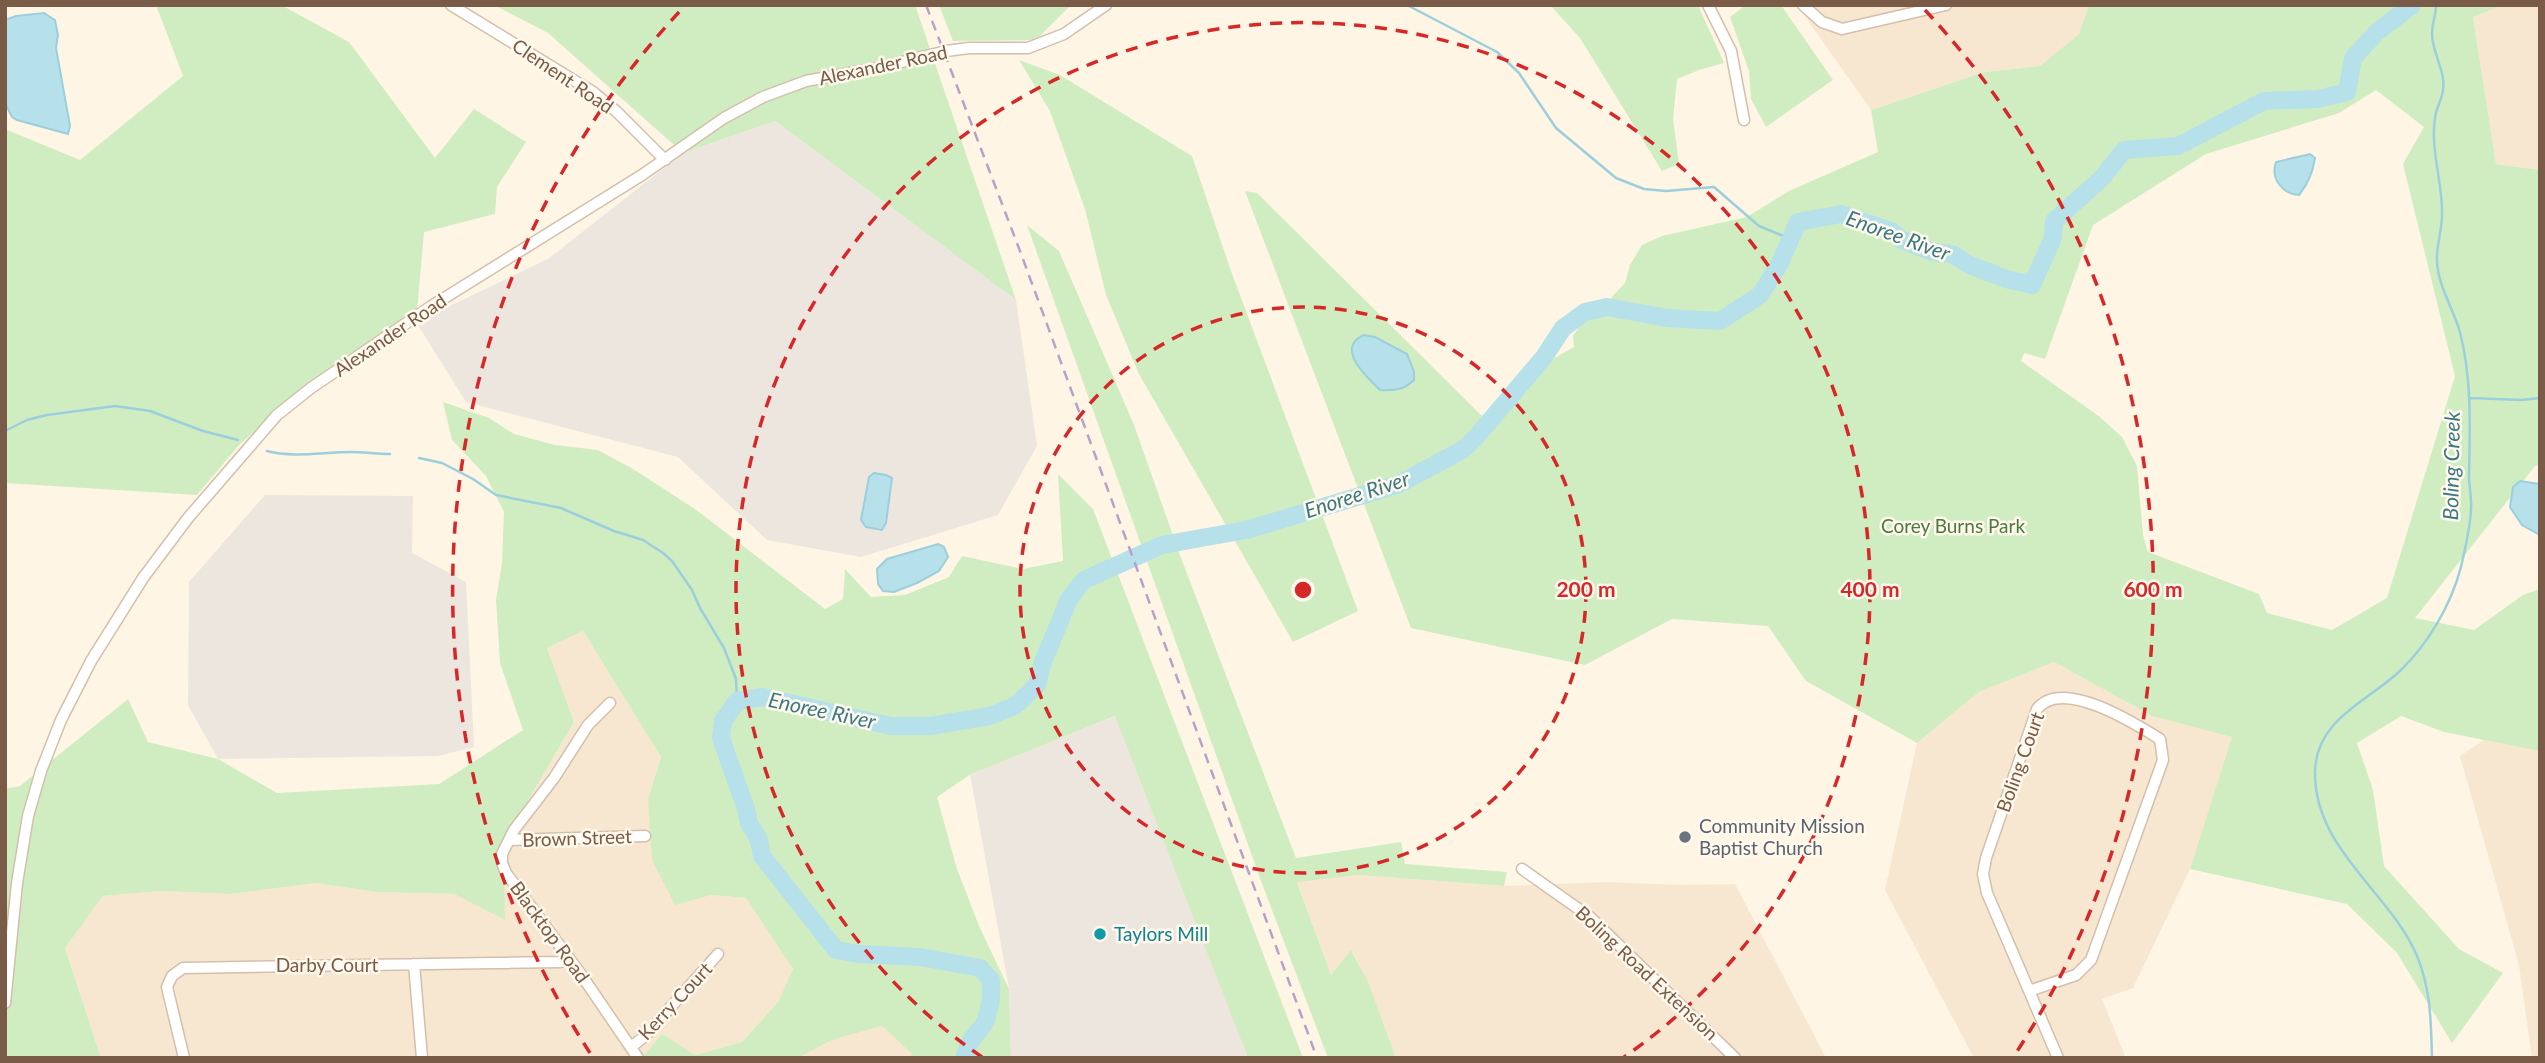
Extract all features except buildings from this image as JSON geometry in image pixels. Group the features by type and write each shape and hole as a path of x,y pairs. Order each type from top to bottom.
{"street":[{"name":"Clement Road","path":"451,5 593,92 665,160"},
{"name":"Alexander Road","path":"5,1003 20,858 28,816 61,720 91,661 130,597 168,543 258,434 297,398 430,307 665,160 724,118 763,96 792,84 878,68 956,49 1028,48 1065,34 1107,5"},
{"path":"1708,5 1733,58 1744,120"},
{"path":"1803,5 1822,22 1842,29 1946,5"},
{"name":"Boling Court","path":"2029,991 2076,975 2091,960 2163,760 2160,739 2139,726 2070,697 2049,699 2037,709 1984,865 1987,893 2029,991 2058,1058"},
{"name":"Blacktop Road","path":"610,703 588,725 554,778 514,830 502,854 503,867 638,1058"},
{"name":"Brown Street","path":"509,840 645,836"},
{"name":"Boling Road Extension","path":"1522,869 1590,917 1735,1058"},
{"name":"Kerry Court","path":"631,1047 645,1036 718,954"},
{"name":"Darby Court","path":"184,1058 167,987 172,976 183,968 570,960"},
{"path":"414,964 422,1058"}],"shaded area":[{"path":"1797,5 2089,5 2079,34 2040,66 1984,72 1871,110"},
{"path":"2503,5 2540,5 2540,170 2496,164 2473,17"},
{"path":"775,121 1016,300 1037,446 998,515 861,557 767,540 678,457 466,402 416,322 548,259 683,153"},
{"path":"265,495 413,496 412,553 466,582 474,747 438,756 218,759 188,705 189,582"},
{"path":"583,631 661,757 648,799 675,904 711,895 746,898 793,969 778,1002 742,1042 695,1055 662,1035 642,1058 101,1058 65,948 103,896 160,891 231,894 316,883 377,892 454,894 505,919 500,849 574,722 547,648"},
{"path":"2054,662 2152,716 2233,736 2190,869 2133,988 2102,999 2126,1058 1974,1058 1885,890 1917,743 1979,692"},
{"path":"2540,702 2540,1058 2532,1058 2519,965 2460,756"},
{"name":"Taylors Mill","path":"1116,716 1248,1058 1011,1058 1009,989 970,774"},
{"path":"1359,875 1504,886 1606,882 1735,884 1826,1058 1396,1058 1369,985 1352,951 1331,975 1297,881"},
{"path":"882,1026 912,1054 909,1058 798,1058 832,1040"}],"green space":[{"path":"156,5 281,5 349,42 435,158 474,109 526,142 497,187 495,214 424,232 416,322 347,355 288,401 239,445 197,495 5,483 5,129 80,160 183,76"},
{"path":"494,5 915,5 1016,300 775,121 683,153 548,33"},
{"path":"939,5 1071,5 1036,40 953,41"},
{"path":"1550,5 1698,5 1724,63 1677,79 1673,119 1679,164 1662,171 1580,38"},
{"path":"1746,5 1781,5 1833,80 1766,127 1751,99 1749,71 1730,17"},
{"name":"Corey Burns Park","path":"2089,5 2503,5 2473,17 2496,164 2540,170 2540,465 2535,466 2415,618 2474,630 2523,595 2540,589 2540,751 2444,732 2401,716 2357,743 2373,790 2384,866 2459,949 2503,973 2452,1043 2397,953 2347,904 2190,869 2232,737 2152,716 2054,662 1979,692 1917,743 1806,681 1768,626 1672,619 1585,665 1411,628 1245,191 1257,193 1484,418 1556,357 1574,347 1573,336 1587,315 1609,300 1625,283 1630,265 1642,245 1662,236 1747,217 1789,191 1878,152 1871,110 1984,72 2040,66 2079,34","holes":["2376,90 2424,127 2403,164 2455,376 2387,598 2332,630 2267,613 2259,594 2148,552 2143,535 2137,466 2122,437 2100,417 2021,361 2024,353 2045,359 2093,225 2206,154 2339,113"]},
{"path":"1019,60 1060,75 1192,156 1231,271 1358,611 1293,642 1139,374 1106,295 1085,209 1050,111"},
{"path":"1027,225 1059,251 1134,425 1181,558 1296,858 1401,842 1405,864 1507,872 1504,886 1359,875 1297,882 1331,975 1351,950 1369,984 1396,1058 1328,1058 1261,881"},
{"path":"443,402 489,418 514,434 555,445 598,450 695,509 825,609 843,599 845,569 871,597 905,595 949,577 962,556 1023,569 1063,561 1058,474 1093,509 1303,1058 1248,1058 1115,716 971,774 937,797 957,869 979,926 1009,989 1011,1058 909,1058 912,1054 882,1026 832,1040 798,1058 642,1058 662,1034 695,1055 742,1042 778,1002 793,969 746,898 711,895 675,905 652,860 648,799 661,757 583,631 547,648 574,722 500,849 504,872 505,920 454,894 377,892 316,883 231,894 160,891 103,896 65,948 101,1058 5,1058 5,789 20,786 128,699 148,742 218,759 277,793 439,784 523,730 500,663 496,600 502,563 504,512 486,476 452,440"}],"water":[{"path":"44,13 55,20 58,35 56,48 70,126 68,134 17,120 12,117 6,105 5,20"},
{"path":"2310,154 2315,158 2311,173 2299,195 2283,189 2276,180 2276,162"},
{"path":"1364,335 1375,337 1407,354 1414,380 1399,389 1380,390 1361,370 1352,355 1352,347"},
{"path":"874,473 892,478 886,523 882,530 866,527 861,520 869,477"},
{"path":"2520,481 2540,484 2540,535 2522,525 2510,507 2513,487"},
{"path":"938,544 944,547 948,557 939,571 894,592 883,591 878,584 877,569 887,559"}],"waterway":[{"path":"1407,5 1497,52 1519,73 1556,128 1616,178 1644,189 1666,191 1714,187 1759,226 1791,239"},
{"name":"Enoree River","path":"964,1058 970,1042 986,1021 991,999 991,980 980,968 920,957 836,950 762,856 759,840 749,823 721,738 723,721 737,701 763,697 891,726 930,726 990,716 1016,705 1037,685 1043,662 1069,599 1084,580 1162,545 1246,530 1397,485 1464,449 1544,357 1563,328 1585,312 1607,307 1667,318 1720,321 1760,295 1779,265 1798,222 1841,214 1891,231 1902,240 1933,252 1952,254 1970,265 2006,279 2032,285 2053,238 2054,221 2102,178 2124,150 2178,146 2264,101 2318,99 2347,92 2353,58 2377,32 2412,5"},
{"name":"Boling Creek","path":"2432,1058 2431,1019 2422,968 2405,933 2340,847 2327,824 2318,799 2315,772 2324,738 2334,725 2400,671 2429,636 2457,581 2468,532 2471,506 2467,368 2460,332 2443,288 2437,261 2442,203 2434,130 2443,83 2432,30 2436,5"},
{"path":"2470,398 2540,398"},
{"path":"5,431 27,420 47,415 115,406 150,411 203,431 238,440"},
{"path":"267,451 298,454 390,454"},
{"path":"419,458 442,463 496,495 561,508 614,531 643,540 663,553 672,561 692,590 724,648 736,679 737,701"}],"railway":[{"path":"926,5 1020,251 1317,1058"}],"place":[{"name":"Community Mission Baptist Church","path":"1685,837"},
{"name":"Taylors Mill","path":"1100,934"}]}
